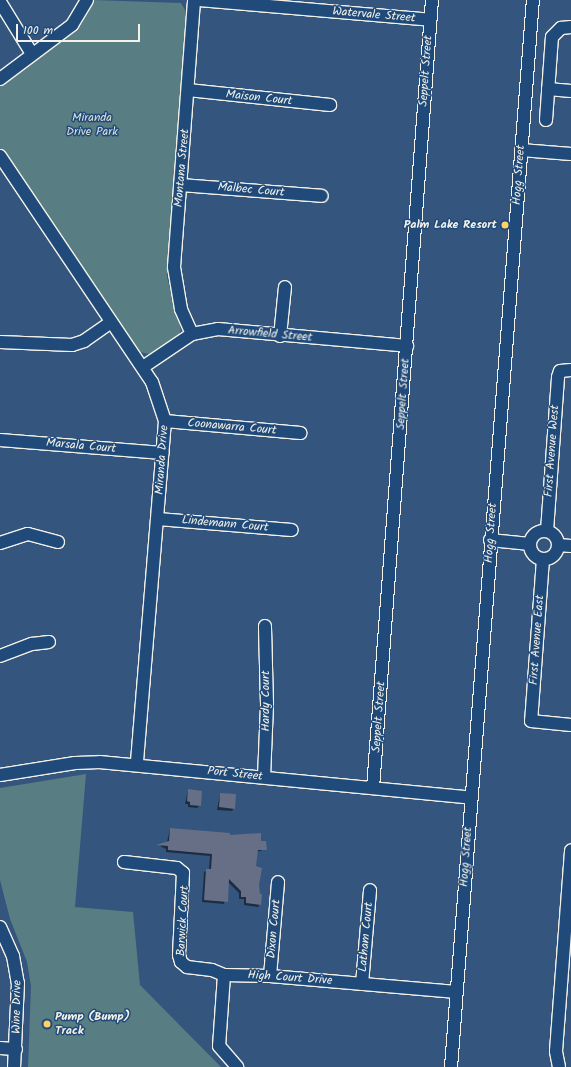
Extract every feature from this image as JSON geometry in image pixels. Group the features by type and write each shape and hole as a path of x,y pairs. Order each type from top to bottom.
{"street":[{"path":"0,79 72,25 87,0"},
{"name":"Montana Street","path":"192,334 181,309 174,267 194,0"},
{"name":"Watervale Street","path":"199,0 430,20"},
{"name":"Seppelt Street","path":"373,788 432,0"},
{"name":"Hogg Street","path":"451,1067 490,540 533,0"},
{"path":"0,2 32,54"},
{"path":"546,120 551,41 556,31 571,27"},
{"path":"548,89 571,91"},
{"name":"Maison Court","path":"188,90 330,105"},
{"path":"521,150 571,154"},
{"name":"Miranda Drive","path":"0,156 111,322 143,367 152,382 165,421 137,764"},
{"name":"Malbec Court","path":"180,184 322,196"},
{"path":"280,336 286,287"},
{"path":"0,342 72,345 84,341 111,322"},
{"name":"Arrowfield Street","path":"143,367 192,334 218,329 280,336 407,346"},
{"name":"First Avenue West","path":"547,532 565,370"},
{"name":"Coonawarra Court","path":"165,421 300,433"},
{"name":"Marsala Court","path":"0,440 162,453"},
{"name":"Lindemann Court","path":"158,518 292,530"},
{"path":"547,532 555,536 558,545 553,555 543,559 532,553 530,544 535,534 547,532"},
{"path":"0,543 28,534 58,542"},
{"path":"490,540 530,544"},
{"path":"558,545 571,546"},
{"name":"First Avenue East","path":"543,559 531,721 571,725"},
{"name":"Hardy Court","path":"264,777 267,704 265,626"},
{"path":"0,656 32,644 50,642"},
{"name":"Port Street","path":"0,774 83,762 137,764 471,798"},
{"path":"559,1067 556,1051 571,851"},
{"name":"Barwick Court","path":"124,862 181,870 185,877 181,962 187,967 212,970 224,975"},
{"name":"Dixon Court","path":"270,976 278,882"},
{"name":"Latham Court","path":"362,984 370,890"},
{"name":"Wine Drive","path":"0,927 13,956 18,983 14,1067"},
{"path":"224,975 219,1046 237,1067"},
{"name":"High Court Drive","path":"224,975 270,976 456,992"},
{"path":"0,1048 16,1049"}],"green space":[{"name":"Miranda Drive Park","path":"94,0 181,3 188,15 167,277 181,330 177,338 149,354 140,352 0,148 0,85 82,23"},
{"path":"86,774 75,907 133,912 140,985 221,1067 28,1067 31,986 27,962 10,919 0,880 0,788"}],"building":[{"path":"188,789 202,791 201,806 190,805 190,802 187,801"},
{"path":"220,793 236,794 235,809 219,807"},
{"path":"170,828 230,833 230,835 261,833 261,841 266,841 267,850 258,850 256,866 262,868 259,885 260,894 262,894 261,905 246,903 246,897 241,897 241,891 229,879 228,902 204,900 206,869 211,869 212,854 168,850 168,846 156,845 169,841"}],"place":[{"name":"Palm Lake Resort","path":"505,225"},
{"name":"Pump (Bump) Track","path":"47,1024"}]}
